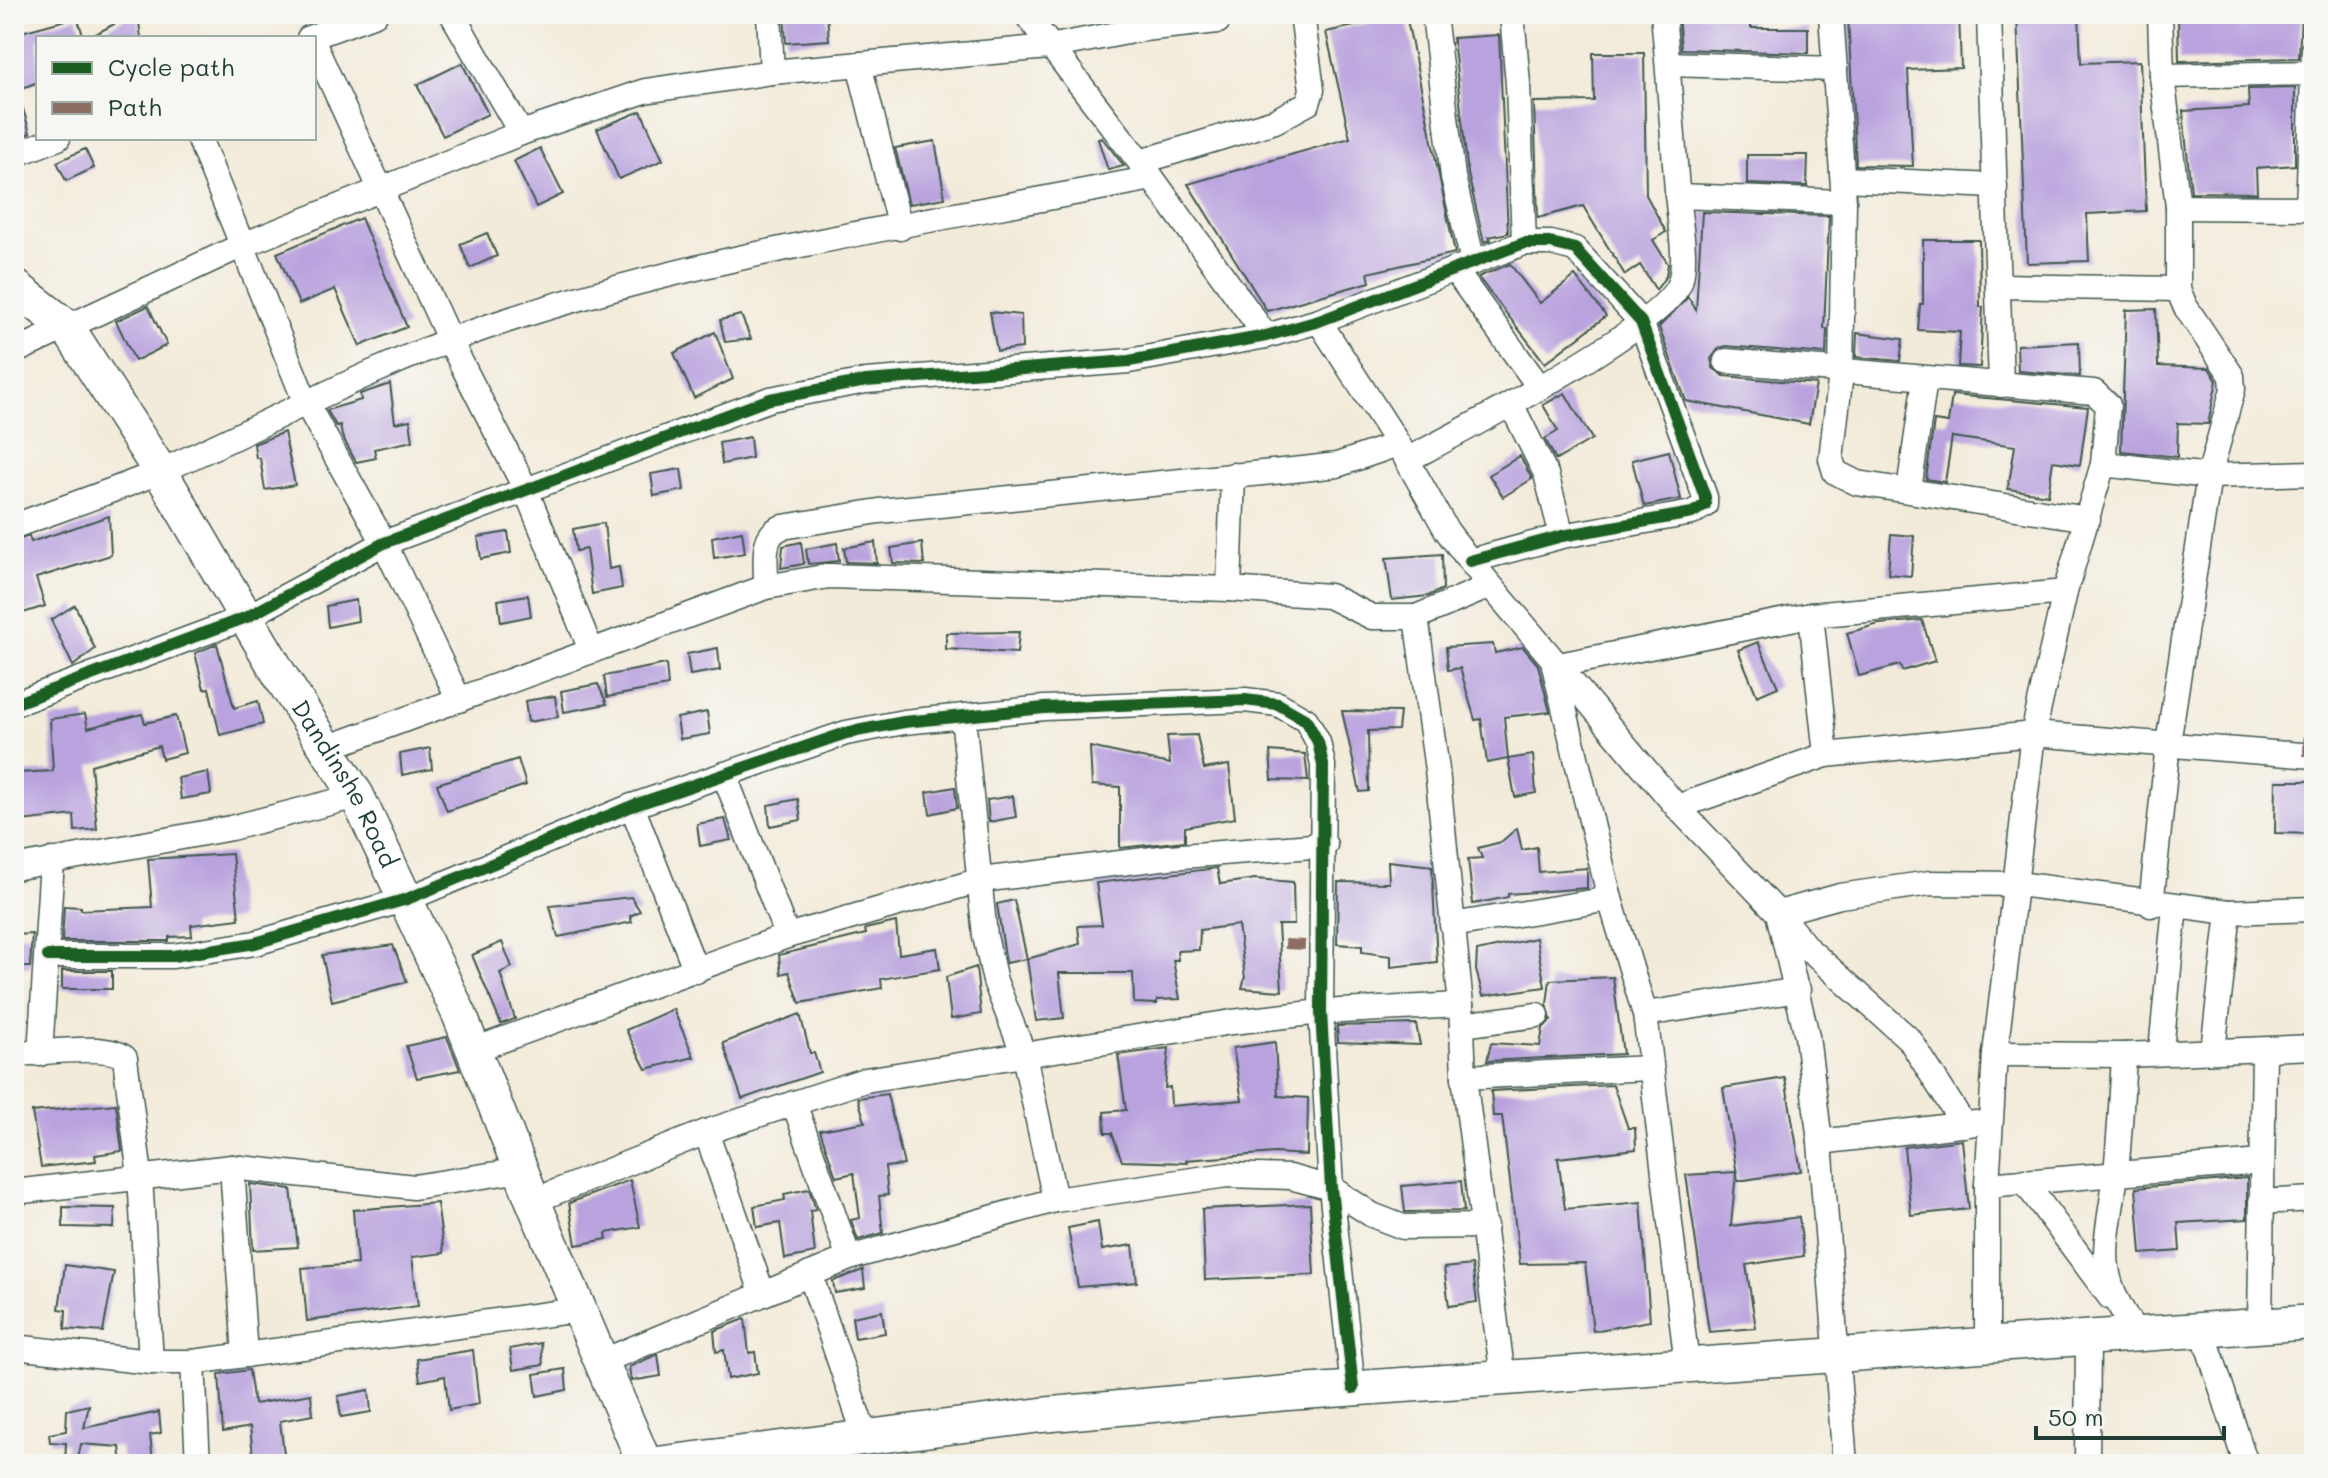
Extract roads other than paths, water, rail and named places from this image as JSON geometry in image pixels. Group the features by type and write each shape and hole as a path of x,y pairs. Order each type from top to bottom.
{"street":[{"path":"316,36 375,14"},
{"path":"452,14 521,133"},
{"path":"769,14 772,72"},
{"path":"1026,14 1146,170 1266,336"},
{"path":"14,526 160,471 305,401 450,341 609,289 750,255 900,228 1146,170 1275,121 1308,103 1312,90 1302,14"},
{"path":"1434,14 1464,266 1540,388"},
{"path":"1512,14 1524,243"},
{"path":"766,587 767,538 773,530 783,527 879,511 1337,465 1402,452 1540,388 1641,322 1675,294 1682,278 1663,14"},
{"path":"1831,14 1844,191 1841,373 1831,459 1835,472 1857,483 2088,519"},
{"path":"1989,14 2001,385"},
{"path":"2160,14 2162,76 2178,207 2178,289 2185,306 2232,376 2230,410 2209,476 2168,744 2161,1051"},
{"path":"14,352 243,245 381,192 521,133 645,91 772,72 1049,47 1143,29 1218,21"},
{"path":"316,48 450,341 525,488 591,650"},
{"path":"2178,207 2311,208 2314,49"},
{"path":"859,64 900,228"},
{"path":"1668,64 1835,69"},
{"path":"2162,76 2313,73"},
{"path":"14,155 53,140"},
{"path":"200,140 305,401 384,543 459,700"},
{"path":"1677,196 1995,186"},
{"path":"14,704 247,617 384,543 770,399 866,381 1129,361 1266,336 1319,321 1524,243 1551,243 1575,249 1641,322 1705,497 1705,505 1692,513 1562,536 1470,561"},
{"name":"Dandinshe Road","path":"14,286 67,327 160,471 357,796 474,1050 578,1310 645,1464"},
{"path":"1998,286 2178,289"},
{"path":"1319,321 1402,452 1447,531 1490,586 1557,659 1677,807 1778,913 1807,948 1910,1040 1964,1125"},
{"path":"1726,361 2094,392 2104,397 2109,415 2103,464 2065,592 2033,734 2018,884 1995,1054 1987,1185 1987,1345"},
{"path":"1909,490 1925,379"},
{"path":"1511,404 1546,474 1562,536"},
{"path":"2103,464 2209,476 2314,473"},
{"path":"1229,589 1233,475"},
{"path":"327,748 766,587 829,576 1229,589 1329,596 1372,617 1416,617 1490,586"},
{"path":"1557,659 1811,615 2065,592"},
{"path":"1811,615 1826,755"},
{"path":"1416,617 1437,770 1461,1015 1464,1077 1503,1378"},
{"path":"1557,659 1610,899 1645,1014 1687,1365"},
{"path":"48,956 173,956 255,943 407,899 632,806 846,733 963,716 1245,700 1278,704 1306,720 1318,742 1323,765 1325,845 1321,1012 1331,1188 1353,1388"},
{"path":"963,716 985,936 995,981 1024,1055 1055,1200"},
{"path":"1677,807 1826,755 2033,734 2314,756"},
{"path":"724,774 787,936"},
{"path":"14,868 231,828 357,796"},
{"path":"632,806 696,971"},
{"path":"474,1050 787,936 981,880 1169,857 1325,845"},
{"path":"40,1054 52,860"},
{"path":"1778,913 1840,896 1930,883 2018,884 2163,906 2229,912 2314,909"},
{"path":"1452,925 1610,899"},
{"path":"2213,1050 2229,912"},
{"path":"1778,913 1798,990 1820,1142 1839,1354 1845,1464"},
{"path":"1645,1014 1798,990"},
{"path":"14,1192 232,1167 414,1187 527,1186 865,1080 1232,1022 1321,1012 1537,1015"},
{"path":"1995,1054 2124,1055 2161,1051 2314,1047"},
{"path":"14,1054 92,1050 115,1052 125,1058 140,1176 151,1362"},
{"path":"2260,1326 2264,1050"},
{"path":"2119,1308 2109,1281 2104,1240 2116,1173 2124,1055"},
{"path":"1464,1077 1650,1068"},
{"path":"794,1103 849,1258"},
{"path":"1820,1142 1991,1120"},
{"path":"706,1132 762,1292"},
{"path":"1987,1185 2261,1162"},
{"path":"232,1167 245,1355"},
{"path":"601,1362 849,1258 1055,1200 1227,1175 1290,1177 1331,1188 1372,1215 1403,1227 1485,1226"},
{"path":"2024,1181 2139,1336"},
{"path":"2261,1202 2314,1199"},
{"path":"810,1274 865,1436"},
{"path":"14,1347 151,1362 193,1362 578,1310"},
{"path":"657,1464 1041,1415 1353,1388 2314,1322"},
{"path":"2203,1331 2246,1464"},
{"path":"2087,1464 2088,1339"},
{"path":"193,1362 198,1464"}]}
